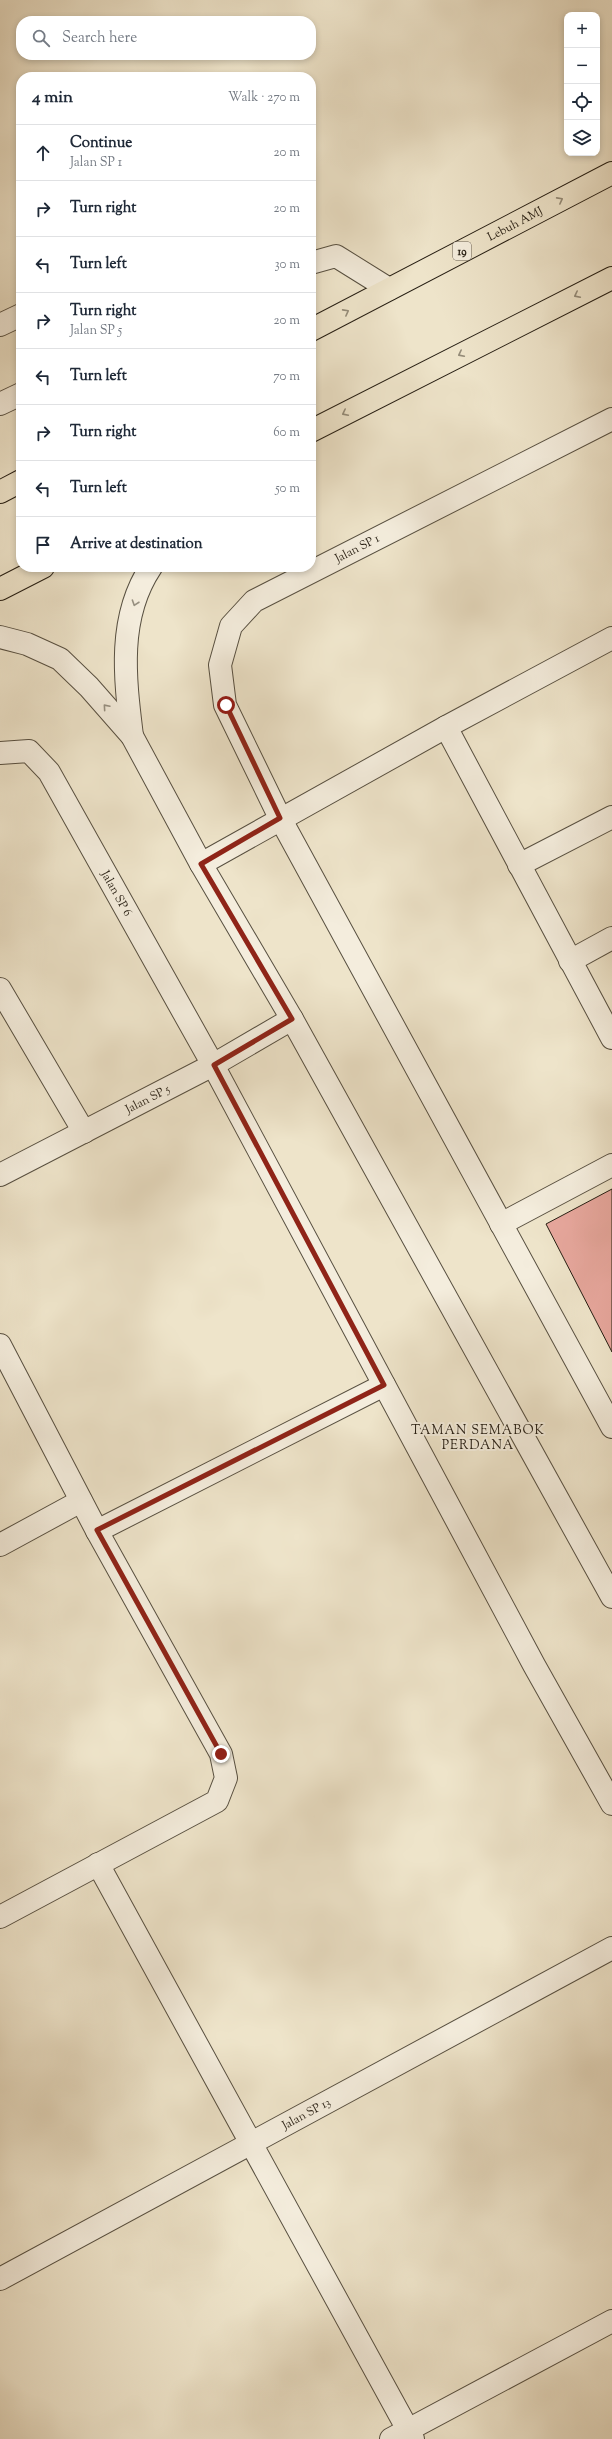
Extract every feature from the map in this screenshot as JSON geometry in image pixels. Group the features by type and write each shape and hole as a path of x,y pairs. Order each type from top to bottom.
{"highway":[{"name":"Lebuh AMJ","path":"316,327 612,173"},
{"path":"316,428 612,278"},
{"path":"0,492 16,484"},
{"path":"0,589 33,572"}],"street":[{"path":"316,262 336,256 389,289"},
{"path":"0,325 16,317"},
{"path":"0,404 16,396"},
{"name":"Jalan SP 1","path":"316,569 612,419"},
{"path":"132,736 125,673 127,627 144,577 148,572"},
{"name":"Jalan SP 1","path":"311,572 254,601 231,626 220,665 226,705 280,818 612,1427"},
{"path":"0,637 27,644 60,659 89,687 132,736 201,864 292,1019 612,1597"},
{"path":"201,864 280,818 612,638"},
{"path":"446,727 612,1038"},
{"name":"Jalan SP 6","path":"0,753 29,751 49,772 214,1065"},
{"path":"519,865 612,817"},
{"path":"570,961 612,938"},
{"path":"0,989 84,1132"},
{"name":"Jalan SP 5","path":"0,1175 214,1065 292,1019"},
{"path":"214,1065 534,1665 612,1804"},
{"path":"501,1224 612,1165"},
{"path":"0,1345 81,1501 221,1754 226,1778 217,1800 0,1917"},
{"path":"97,1530 384,1385"},
{"path":"0,1545 81,1501"},
{"path":"98,1864 250,2142 404,2436 612,2321"},
{"name":"Jalan SP 13","path":"0,2279 250,2142 612,1948"}],"building":[{"path":"612,1189 612,1352 546,1224"}],"district":[{"name":"TAMAN SEMABOK PERDANA","path":"478,1436"}],"route":[{"path":"221,1754 97,1530 384,1385 214,1065 292,1019 201,864 280,818 226,705"}]}
